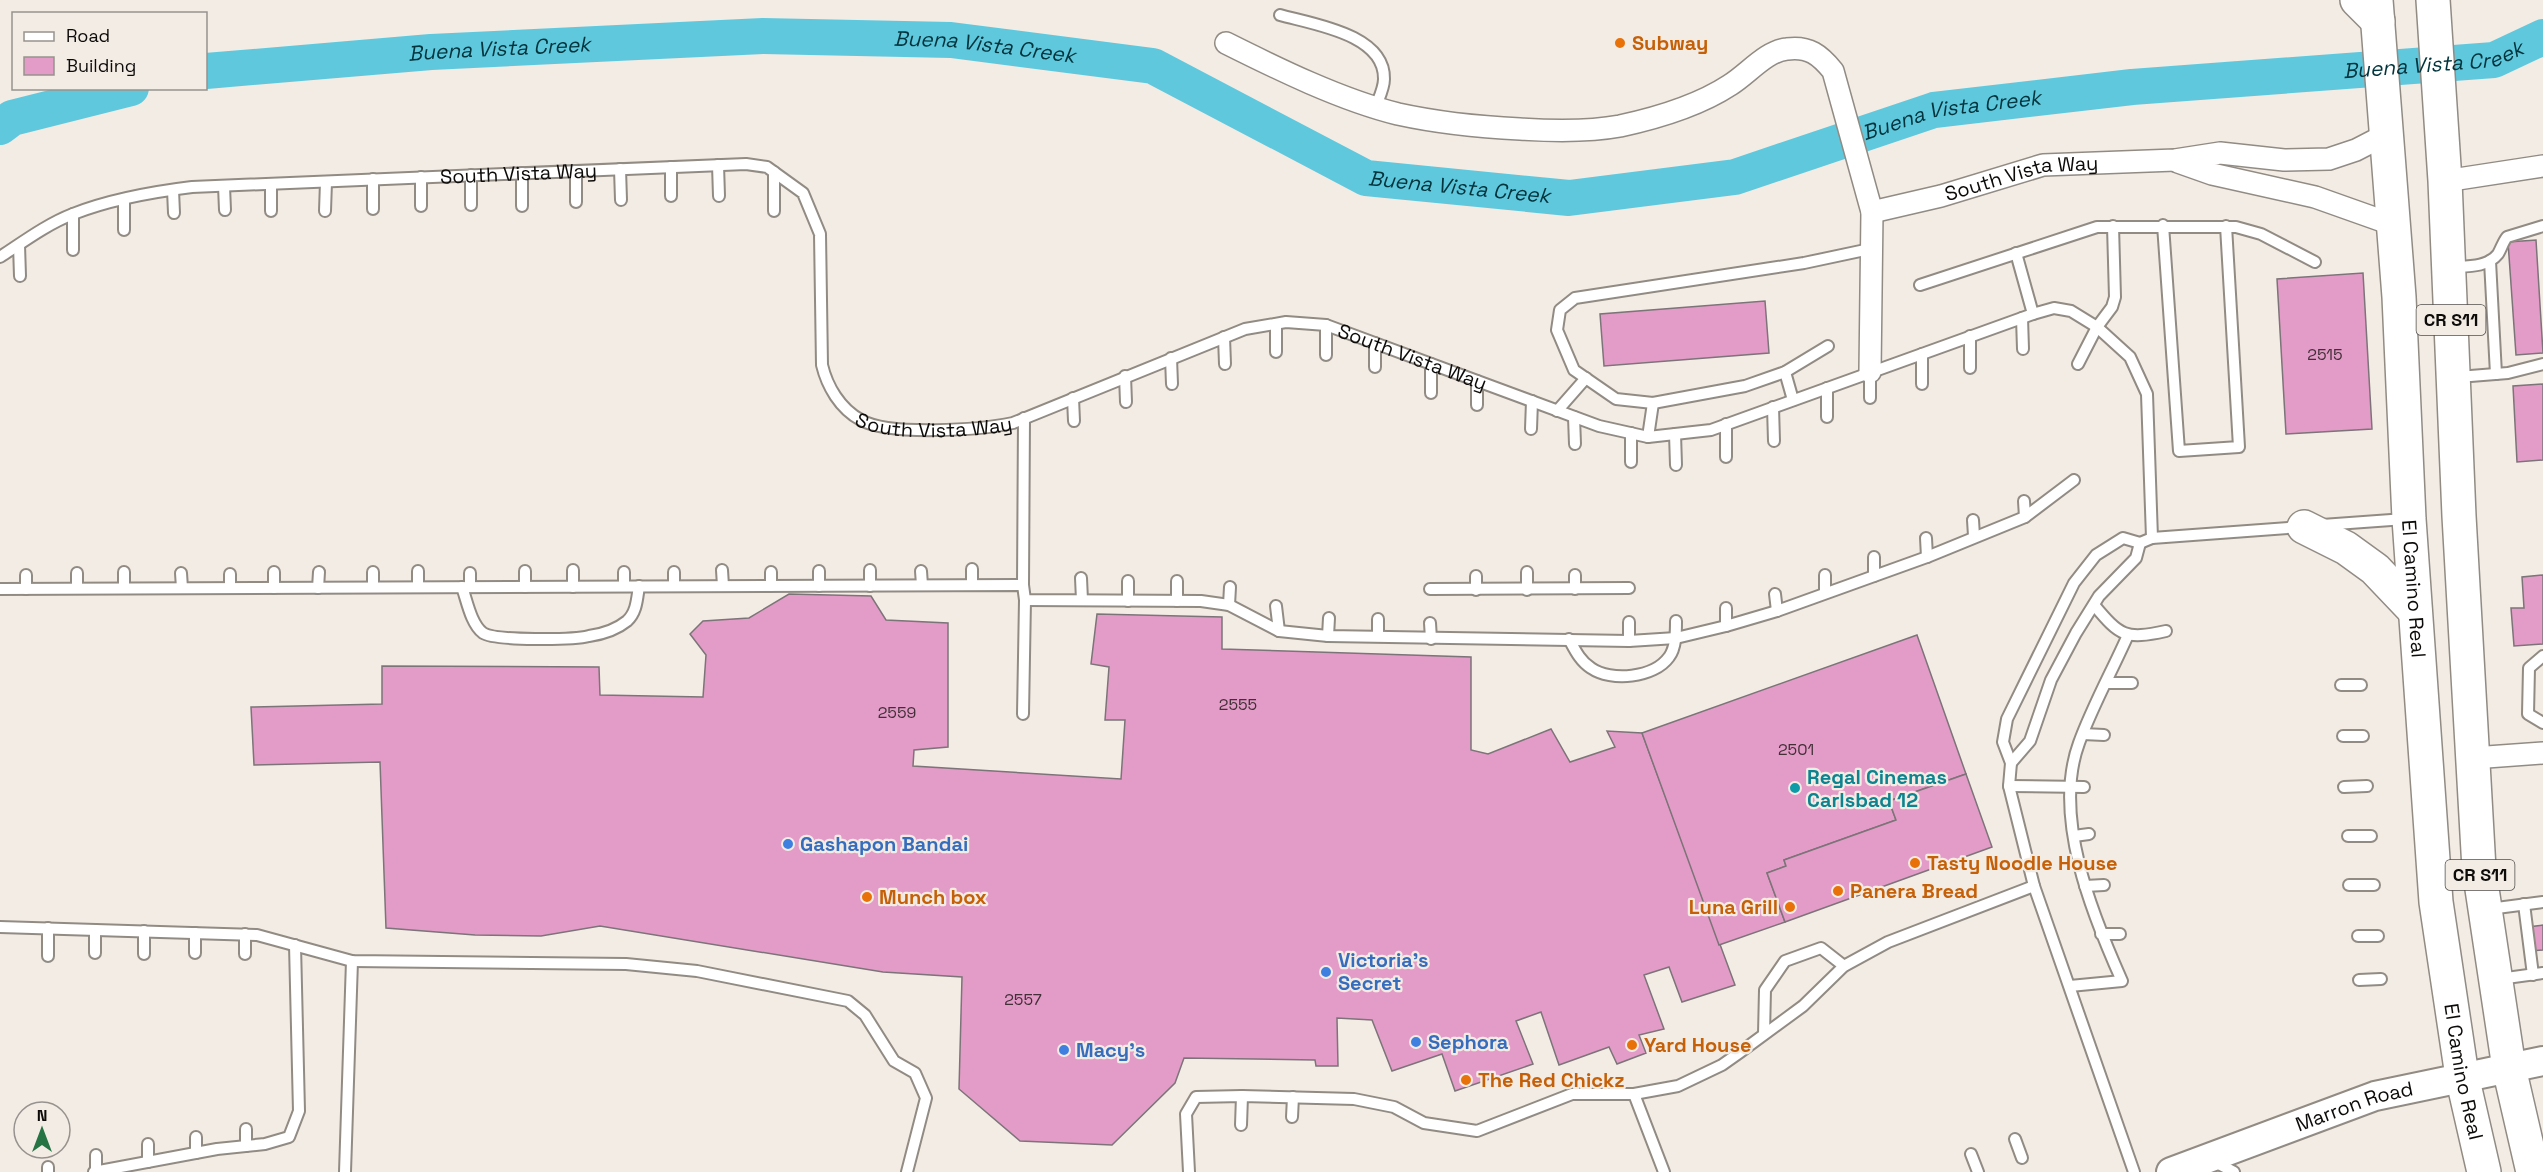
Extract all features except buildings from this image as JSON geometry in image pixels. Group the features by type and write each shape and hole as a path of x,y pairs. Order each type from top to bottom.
{"main road":[{"name":"El Camino Real","path":"2370,7 2385,119 2394,225 2409,519 2436,902 2462,1076 2484,1172"},
{"name":"CR S11","path":"2434,9 2445,181 2479,869 2509,1068 2533,1172"},
{"path":"2304,527 2346,548 2375,569 2415,610"},
{"name":"Marron Road","path":"2171,1172 2375,1096 2462,1076 2543,1061"}],"street":[{"path":"1226,43 1296,78 1396,113 1467,126 1552,131 1618,126 1688,107 1730,86 1767,57 1785,48 1804,49 1821,55 1833,71 1872,212 1870,372"},
{"name":"South Vista Way","path":"1872,212 1941,196 2043,165 2175,160 2220,153 2283,160 2329,159 2356,150 2385,119"},
{"name":"South Vista Way","path":"2175,160 2212,174 2315,197 2394,225"},
{"path":"2445,181 2543,166"},
{"path":"2473,758 2543,753"}],"lane":[{"path":"1280,15 1359,39 1380,64 1384,78 1376,106"},
{"name":"South Vista Way","path":"0,257 73,214 124,199 173,190 718,165 746,164 767,167 803,193 820,234 822,365 826,383 848,411 862,422 888,428 983,429 1024,418 1245,328 1276,324 1326,325 1599,426 1648,437 1711,430 2054,308 2071,311 2097,327 2130,357 2146,394 2152,538"},
{"path":"718,165 719,196"},
{"path":"671,167 671,196"},
{"path":"620,169 621,200"},
{"path":"576,171 576,202"},
{"path":"774,172 774,212"},
{"path":"522,173 522,206"},
{"path":"471,176 471,205"},
{"path":"421,177 421,206"},
{"path":"374,179 374,209"},
{"path":"325,211 326,182"},
{"path":"271,184 271,211"},
{"path":"224,186 225,210"},
{"path":"173,190 174,213"},
{"path":"124,199 124,230"},
{"path":"73,214 73,250"},
{"path":"2163,225 2179,451 2239,447 2226,226"},
{"path":"2078,364 2097,327 2112,307 2115,297 2113,226"},
{"path":"1920,285 2097,227 2113,226 2226,226 2261,234 2315,262"},
{"path":"2449,267 2479,265 2490,261 2498,254 2507,237 2543,226"},
{"path":"19,245 20,276"},
{"path":"1828,346 1785,372 1745,386 1653,403 1616,399 1574,370 1557,330 1560,310 1575,298 1804,263 1870,249"},
{"path":"2016,253 2027,316 2023,349"},
{"path":"2490,261 2496,374"},
{"path":"1276,324 1276,352"},
{"path":"1326,325 1326,355"},
{"path":"1970,336 1970,368"},
{"path":"1224,337 1225,364"},
{"path":"1375,343 1375,368"},
{"path":"1922,354 1922,384"},
{"path":"1171,358 1172,384"},
{"path":"1431,364 1431,393"},
{"path":"2453,377 2496,374 2543,364"},
{"path":"1785,372 1793,400"},
{"path":"1870,372 1870,398"},
{"path":"1125,376 1126,402"},
{"path":"1557,411 1586,378"},
{"path":"1477,381 1477,405"},
{"path":"1827,388 1827,417"},
{"path":"1073,398 1074,421"},
{"path":"1531,429 1532,401"},
{"path":"1648,437 1653,403"},
{"path":"1773,407 1774,441"},
{"path":"1574,417 1575,444"},
{"path":"1023,714 1024,418"},
{"path":"1726,424 1726,457"},
{"path":"1631,433 1631,462"},
{"path":"1675,434 1676,465"},
{"path":"1025,600 1178,601 1228,604 1279,631 1328,636 1629,641 1676,638 1777,611 1927,557 2025,516 2074,480"},
{"path":"2024,501 2025,516"},
{"path":"2134,1172 2034,886 2009,786 2011,763 2003,742 2007,719 2074,583 2096,555 2123,538 2140,543 2152,538 2409,519"},
{"path":"1973,520 1974,536"},
{"path":"1926,538 1927,557"},
{"path":"2011,763 2030,741 2051,680 2094,604 2136,558 2140,543"},
{"path":"1874,557 1874,576"},
{"path":"972,569 972,585"},
{"path":"573,570 573,587"},
{"path":"722,570 723,586"},
{"path":"870,570 870,586"},
{"path":"418,571 418,587"},
{"path":"525,571 525,587"},
{"path":"819,571 819,586"},
{"path":"921,571 922,585"},
{"path":"124,572 124,588"},
{"path":"274,572 274,588"},
{"path":"318,588 319,572"},
{"path":"373,572 373,587"},
{"path":"624,572 624,586"},
{"path":"674,572 674,586"},
{"path":"771,572 771,586"},
{"path":"1527,572 1527,590"},
{"path":"77,573 77,588"},
{"path":"181,573 182,588"},
{"path":"470,573 466,587 475,623 482,632 505,638 586,637 612,631 629,619 636,609 639,586"},
{"path":"230,574 230,588"},
{"path":"1575,574 1575,589"},
{"path":"26,575 26,589"},
{"path":"1825,575 1825,593"},
{"path":"1476,576 1476,590"},
{"path":"1081,578 1082,600"},
{"path":"1128,581 1128,601"},
{"path":"1177,581 1178,601"},
{"path":"0,589 1023,585"},
{"path":"1228,604 1230,587"},
{"path":"1430,589 1629,588"},
{"path":"1775,594 1777,611"},
{"path":"2094,604 2115,629 2128,635 2147,635 2166,631"},
{"path":"1276,606 1279,631"},
{"path":"1725,626 1726,608"},
{"path":"1328,636 1329,618"},
{"path":"1378,619 1378,636"},
{"path":"1569,639 1580,659 1593,670 1611,676 1636,675 1655,668 1669,657 1676,638 1676,621"},
{"path":"1629,622 1629,641"},
{"path":"1430,623 1431,639"},
{"path":"2070,986 2122,981 2101,934 2085,886 2074,836 2069,787 2078,745 2128,635"},
{"path":"2543,656 2529,668 2527,696 2528,714 2543,723"},
{"path":"2106,683 2132,683"},
{"path":"2341,685 2361,685"},
{"path":"2083,734 2104,735"},
{"path":"2343,736 2363,736"},
{"path":"2009,786 2084,787"},
{"path":"2344,787 2367,786"},
{"path":"2074,836 2089,834"},
{"path":"2348,836 2371,836"},
{"path":"2085,886 2104,885"},
{"path":"2349,885 2374,885"},
{"path":"1189,1172 1186,1114 1196,1097 1354,1099 1394,1107 1424,1123 1477,1131 1572,1094 1634,1094 1677,1086 1722,1065 1816,995 1844,966 1888,942 2034,886"},
{"path":"2485,909 2543,902"},
{"path":"2496,980 2538,974 2524,904"},
{"path":"0,927 257,935 352,961 626,964 697,971 848,1001 865,1015 894,1061 915,1073 926,1098 907,1172"},
{"path":"48,928 48,956"},
{"path":"95,930 95,952"},
{"path":"144,931 144,954"},
{"path":"195,933 195,953"},
{"path":"245,934 245,954"},
{"path":"2101,934 2120,934"},
{"path":"2358,936 2378,936"},
{"path":"96,1155 95,1172 289,1137 299,1111 295,945"},
{"path":"1764,1034 1765,990 1785,961 1821,948 1844,966"},
{"path":"345,1172 352,961"},
{"path":"2359,980 2381,979"},
{"path":"1634,1094 1664,1172"},
{"path":"1241,1125 1242,1096"},
{"path":"1292,1117 1293,1097"},
{"path":"246,1129 246,1146"},
{"path":"196,1137 196,1153"},
{"path":"2015,1139 2022,1158"},
{"path":"148,1144 148,1162"},
{"path":"1971,1154 1978,1172"},
{"path":"2208,1158 2234,1172"}],"waterway":[{"name":"Buena Vista Creek","path":"207,71 431,52 763,36 951,40 1153,66 1366,178 1569,198 1735,177 1934,110 2132,87 2494,60 2543,37"},
{"name":"Buena Vista Creek","path":"0,127 12,118 123,90"}],"place":[{"name":"Subway","path":"1620,43"},
{"name":"Regal Cinemas Carlsbad 12","path":"1795,788"},
{"name":"Gashapon Bandai","path":"788,844"},
{"name":"Tasty Noodle House","path":"1915,863"},
{"name":"Panera Bread","path":"1838,891"},
{"name":"Munch box","path":"867,897"},
{"name":"Luna Grill","path":"1790,907"},
{"name":"Victoria's Secret","path":"1326,972"},
{"name":"Sephora","path":"1416,1042"},
{"name":"Yard House","path":"1632,1045"},
{"name":"Macy's","path":"1064,1050"},
{"name":"The Red Chickz","path":"1466,1080"}]}
